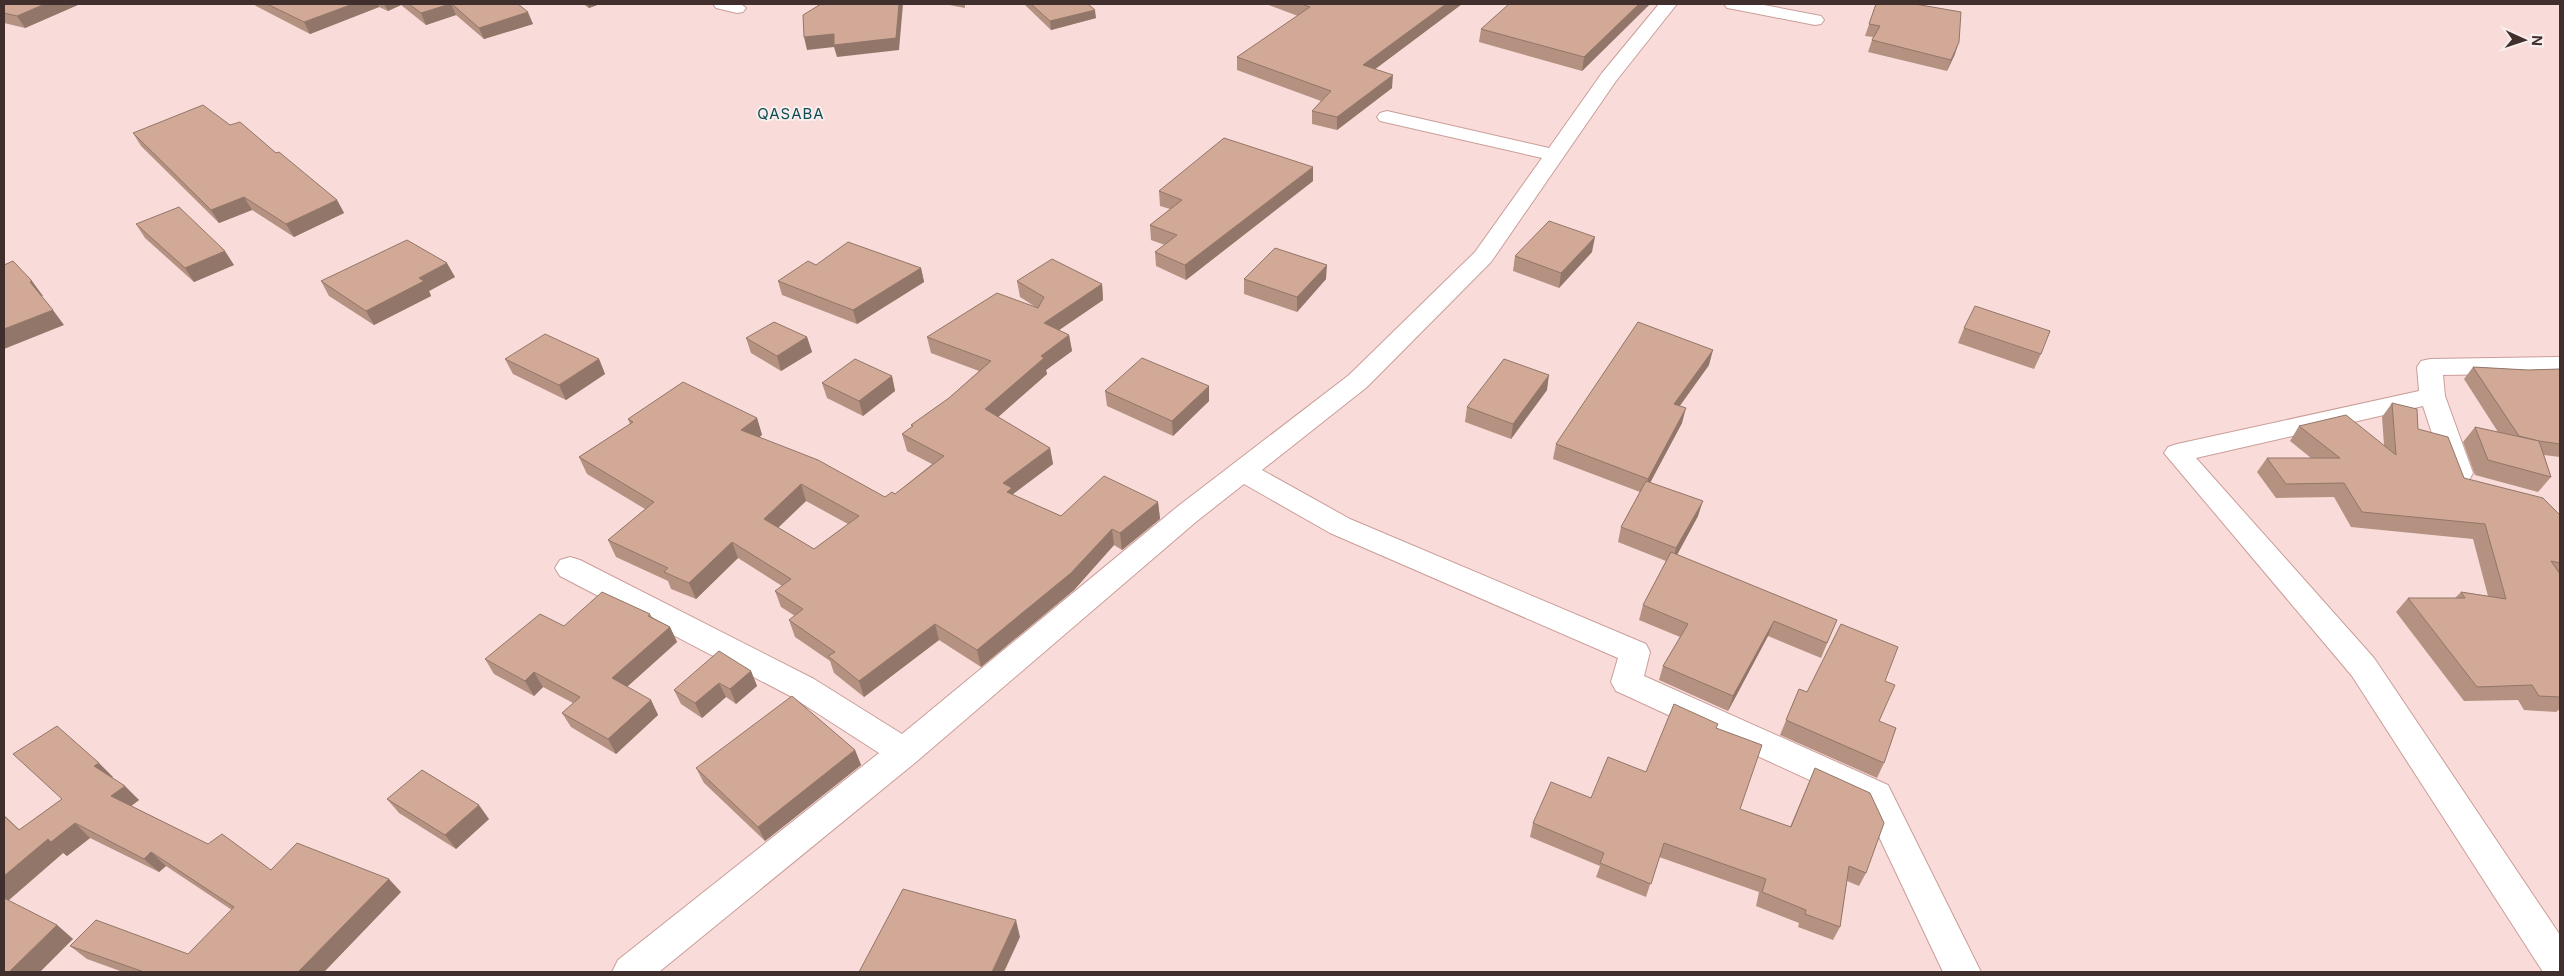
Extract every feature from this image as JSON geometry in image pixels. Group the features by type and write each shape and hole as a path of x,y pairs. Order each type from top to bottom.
{"street":[{"path":"640,969 904,752 1187,514 1244,472 1358,381 1483,257 1608,77 1668,4"},
{"path":"1734,4 1814,20"},
{"path":"1387,117 1554,155"},
{"path":"2483,489 2464,484 2432,396 2430,367 2560,365"},
{"path":"2432,396 2177,453 2363,667 2560,966"},
{"path":"1244,472 1340,526 1635,652 1627,682 1876,795 1962,972"},
{"path":"570,568 802,688 904,752"}],"building":[{"path":"4,4 45,4 17,16 4,13"},
{"path":"267,4 353,4 304,22"},
{"path":"409,4 450,4 421,13"},
{"path":"452,4 518,4 528,12 479,28"},
{"path":"821,4 899,4 896,38 834,45 834,34 804,37 803,15"},
{"path":"1031,4 1088,4 1095,10 1050,21"},
{"path":"1301,4 1446,4 1363,65 1393,75 1337,117 1312,111 1331,91 1237,57 1310,7"},
{"path":"1509,4 1639,4 1584,57 1481,29"},
{"path":"1876,4 1915,4 1961,12 1959,42 1951,60 1872,40 1880,26 1869,24"},
{"path":"203,105 230,125 240,122 276,153 279,152 337,200 286,224 244,197 211,210 133,133"},
{"path":"1224,138 1313,167 1185,265 1155,252 1177,235 1150,225 1182,200 1159,191"},
{"path":"179,207 225,251 185,268 136,224"},
{"path":"1549,221 1595,237 1561,273 1515,256"},
{"path":"407,240 447,263 419,278 424,281 366,311 321,281"},
{"path":"848,242 921,268 853,310 778,281 808,261 816,265"},
{"path":"1275,248 1327,265 1297,297 1244,279"},
{"path":"1052,259 1102,284 1044,323 1069,335 1041,356 1044,358 985,409 1050,448 1003,483 1012,488 1007,492 1061,516 1104,476 1158,502 1120,533 1112,529 1071,573 977,650 935,624 859,681 828,656 835,652 789,620 803,609 775,591 791,579 732,542 689,583 664,572 668,568 608,540 654,502 579,457 633,422 628,419 683,382 757,418 741,430 818,460 885,497 892,492 895,494 944,456 902,434 913,426 911,425 949,398 991,361 927,337 997,293 1038,308 1044,297 1017,281","holes":["801,484 859,516 814,549 764,519"]},
{"path":"13,261 32,281 30,282 53,310 4,329 4,265"},
{"path":"1975,306 2050,331 2041,354 1964,328"},
{"path":"774,322 807,337 777,356 746,338"},
{"path":"1638,322 1713,350 1674,404 1686,408 1648,479 1556,444"},
{"path":"545,334 599,359 559,385 505,359"},
{"path":"1142,358 1209,386 1172,421 1105,391"},
{"path":"855,359 892,376 859,401 822,383"},
{"path":"1504,359 1549,375 1513,424 1467,407"},
{"path":"2473,367 2528,370 2560,369 2560,444 2519,436"},
{"path":"2392,403 2417,409 2418,429 2448,437 2464,478 2543,498 2560,515 2560,563 2551,561 2560,574 2560,697 2539,696 2532,685 2477,687 2408,598 2465,598 2461,592 2506,599 2485,524 2362,512 2344,483 2286,484 2267,458 2340,458 2299,426 2346,415 2396,455"},
{"path":"2475,427 2539,441 2551,477 2488,460"},
{"path":"1646,481 1703,501 1676,548 1621,527"},
{"path":"1671,552 1837,620 1827,643 1774,621 1733,696 1663,666 1688,624 1643,605"},
{"path":"602,592 650,614 648,616 670,627 612,678 651,700 608,739 562,713 580,697 534,672 525,681 485,659 540,614 564,626"},
{"path":"1841,624 1898,647 1885,681 1895,685 1879,721 1896,728 1884,763 1786,720 1799,689 1807,692"},
{"path":"719,651 751,671 730,689 719,683 695,703 674,690"},
{"path":"792,696 855,750 758,827 696,768"},
{"path":"1674,704 1718,724 1716,728 1762,745 1740,809 1791,827 1815,768 1870,793 1884,823 1866,873 1849,866 1840,927 1805,914 1806,910 1762,892 1766,879 1664,843 1651,884 1600,863 1604,853 1533,823 1551,782 1591,798 1608,757 1646,772"},
{"path":"57,726 99,763 94,766 125,786 111,796 208,844 222,834 271,870 297,843 389,879 298,972 144,972 70,946 96,920 188,954 234,907 151,852 144,859 75,823 51,842 48,839 4,876 4,816 19,830 62,799 13,754"},
{"path":"422,770 479,805 445,835 387,799"},
{"path":"903,889 1016,920 992,972 859,972"},
{"path":"4,898 57,925 9,972 4,972"}],"district":[{"name":"QASABA","path":"791,114"}]}
